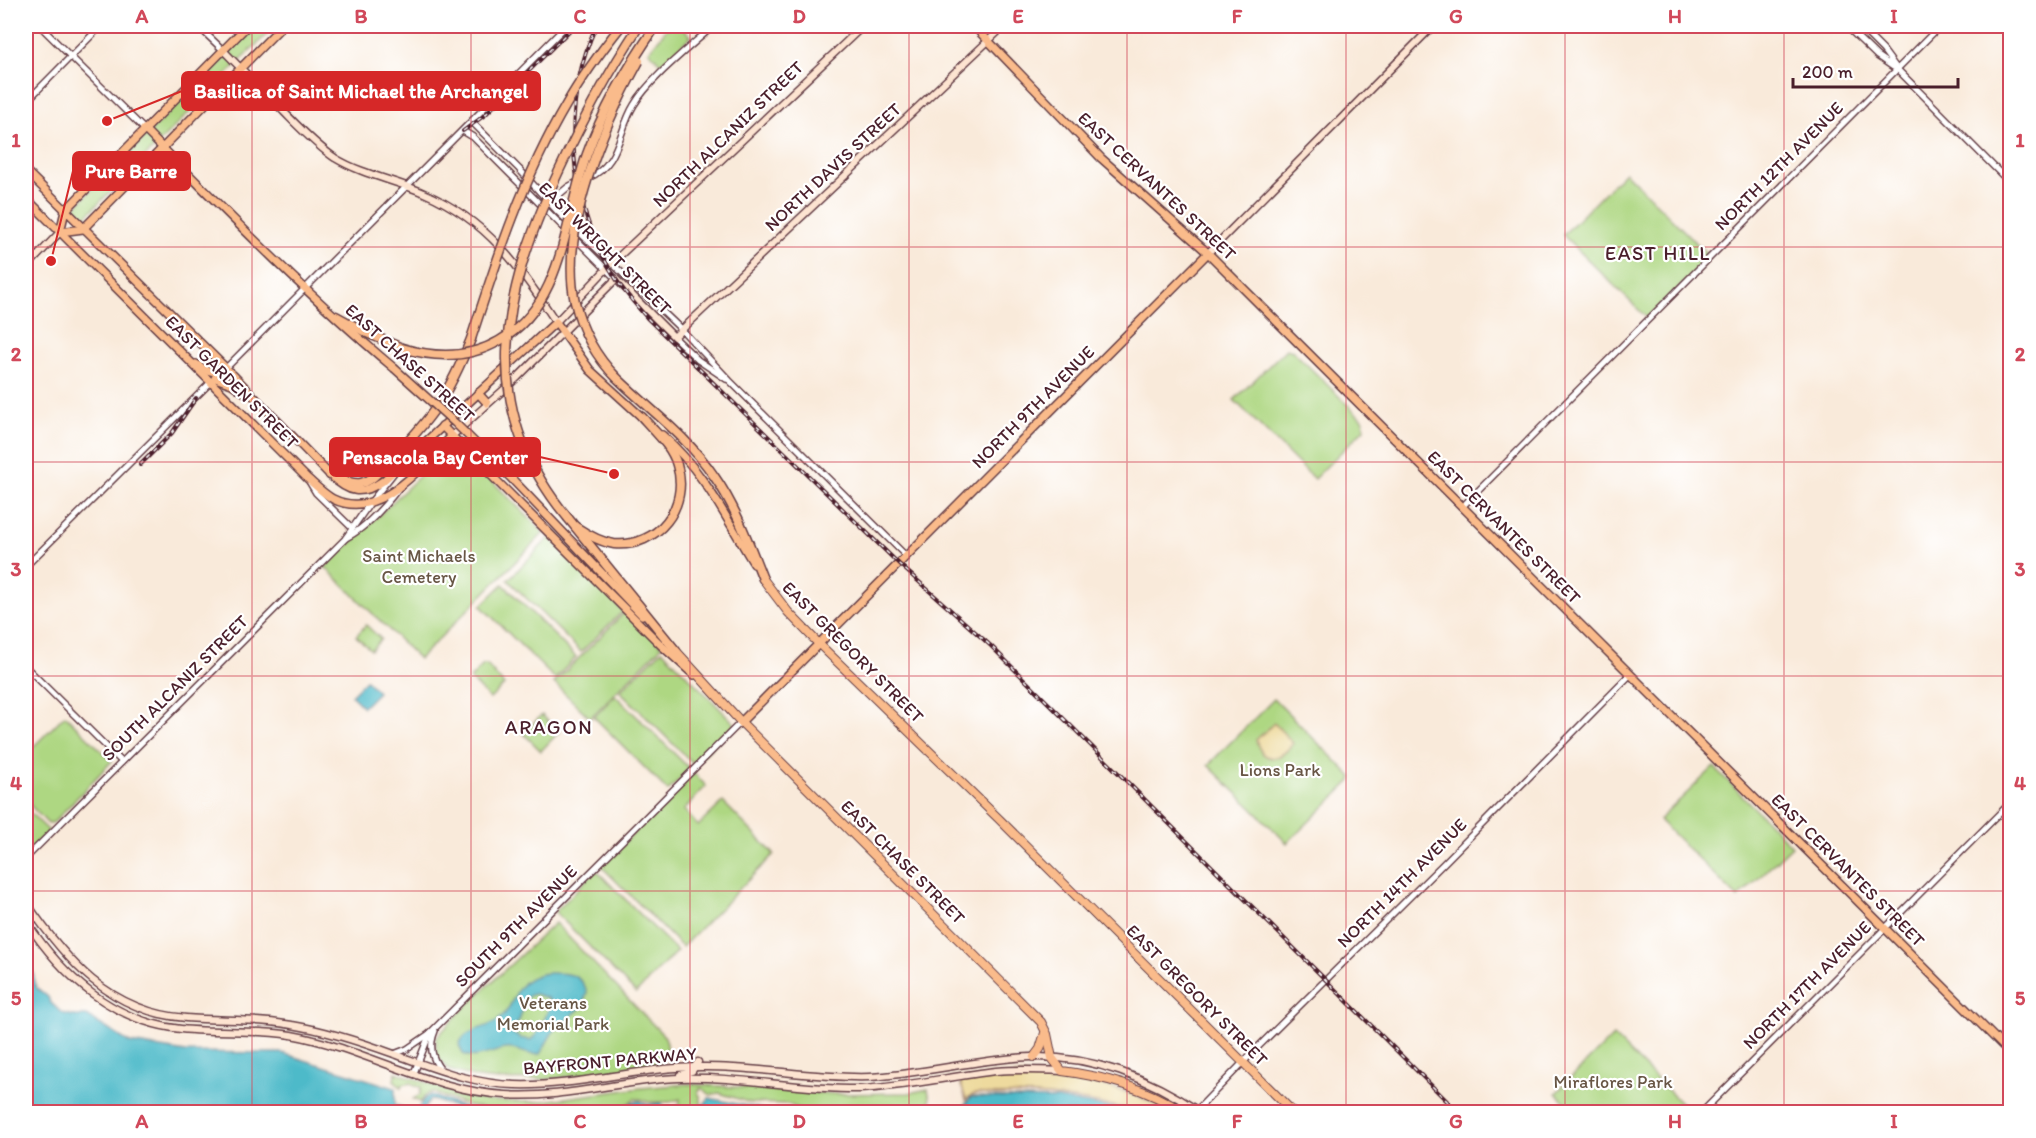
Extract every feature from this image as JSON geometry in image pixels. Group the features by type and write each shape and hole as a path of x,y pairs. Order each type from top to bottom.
{"highway":[{"path":"330,475 354,484 365,482 373,477 433,413 453,383 531,171 565,106 621,26"},
{"path":"639,26 593,99 552,186 518,277 508,325 506,358 509,395 516,424 526,452 540,480 676,651"},
{"path":"336,316 402,348 435,355 471,353 491,346 503,339 534,312 546,292 556,266 582,169 600,123 623,76 656,26"},
{"path":"656,26 620,95 599,144 585,188 574,244 573,290 580,319 592,346 605,365 683,439 713,474 732,506 763,579"},
{"path":"576,527 604,542 630,543 652,536 672,515 681,487 677,464 670,449 642,417"},
{"name":"EAST GREGORY STREET","path":"763,579 788,612 819,644 1293,1113"},
{"name":"EAST CHASE STREET","path":"676,651 741,722 1026,1006 1045,1028 1052,1059 1062,1071"},
{"path":"1034,1057 1040,1049 1045,1028"},
{"name":"BAYFRONT PARKWAY","path":"1062,1071 1093,1076 1129,1087 1183,1113"}],"main road":[{"path":"26,267 60,232 65,211 248,26"},
{"path":"60,232 83,229 282,26"},
{"name":"NORTH ALCANIZ STREET","path":"399,466 555,322 612,263 863,26"},
{"name":"EAST CERVANTES STREET","path":"974,26 1101,158 1208,253 2010,1053"},
{"name":"NORTH DAVIS STREET","path":"674,338 1004,26"},
{"name":"NORTH 9TH AVENUE","path":"741,722 1433,26"},
{"name":"EAST GREGORY STREET","path":"223,50 333,157 374,176 407,186 454,208 496,241 522,270 555,322 596,376 674,445 701,475 763,579"},
{"name":"EAST CHASE STREET","path":"144,129 305,289 455,423 513,480 676,651"},
{"name":"EAST GARDEN STREET","path":"26,171 218,375 308,479 324,493 337,500 355,504 370,503"},
{"name":"EAST GARDEN STREET","path":"26,198 188,360 218,375 260,402 330,475 348,489 365,490 383,481 399,466"},
{"path":"370,503 385,498 400,486 563,333 616,279"},
{"name":"EAST WRIGHT STREET","path":"616,279 674,338"},
{"path":"188,360 218,375 260,402"},
{"path":"478,393 487,403"},
{"name":"EAST CHASE STREET","path":"442,426 547,528 662,646 706,685"},
{"name":"BAYFRONT PARKWAY","path":"26,902 62,952 98,985 125,1002 155,1013 188,1019 241,1019 326,1031 473,1080 524,1085 543,1084 697,1064 826,1077 856,1077 902,1074 1034,1057 1081,1062 1121,1072 1168,1092 1197,1112"},
{"name":"BAYFRONT PARKWAY","path":"26,921 40,943 60,966 97,998 125,1014 154,1024 183,1029 243,1030 294,1036 342,1048 465,1089 513,1096 543,1095 679,1078 860,1089 910,1085 996,1071 1062,1071"},
{"path":"632,1083 662,1076 687,1074 697,1064"}],"street":[{"path":"40,26 144,129"},
{"path":"26,102 101,26"},
{"path":"198,26 223,50"},
{"path":"26,567 566,26"},
{"path":"542,207 551,203 568,187 600,173 611,159 637,100 657,78 713,26"},
{"path":"1846,26 1877,56 1897,69"},
{"path":"1859,26 1897,69 2010,183"},
{"name":"NORTH 12TH AVENUE","path":"1462,507 1940,26"},
{"name":"EAST WRIGHT STREET","path":"472,122 906,556"},
{"name":"EAST WRIGHT STREET","path":"463,131 473,137 616,279"},
{"path":"612,263 616,279"},
{"name":"EAST WRIGHT STREET","path":"674,338 716,374 730,381"},
{"name":"NORTH ALCANIZ STREET","path":"345,539 399,466"},
{"path":"308,479 316,493 352,528"},
{"path":"345,539 364,525 400,486"},
{"name":"SOUTH ALCANIZ STREET","path":"26,858 345,539"},
{"path":"26,667 122,762"},
{"name":"NORTH 14TH AVENUE","path":"1197,1112 1243,1062 1630,675"},
{"name":"NORTH 9TH AVENUE","path":"653,810 741,722"},
{"name":"NORTH 17TH AVENUE","path":"1702,1113 2010,803"},
{"name":"SOUTH 9TH AVENUE","path":"414,1073 430,1033 653,810"},
{"path":"440,1024 434,1033 432,1045 434,1059 442,1071"},
{"path":"394,1054 408,1049 430,1033"}],"green space":[{"path":"255,26 275,26 84,218 74,208"},
{"path":"669,26 681,26 691,36 661,64 649,51"},
{"path":"1625,172 1710,257 1648,319 1563,235"},
{"path":"1286,349 1293,351 1363,420 1364,429 1314,479 1234,400"},
{"name":"Saint Michaels Cemetery","path":"454,443 544,533 419,659 325,567"},
{"path":"550,537 623,611 581,652 508,580"},
{"path":"503,584 576,657 555,679 481,606"},
{"path":"627,610 662,646 590,718 554,683"},
{"path":"366,625 381,639 371,650 356,636"},
{"path":"662,650 735,724 694,765 620,691"},
{"path":"483,665 487,665 504,685 490,699 471,680"},
{"path":"615,695 690,769 668,791 594,717"},
{"name":"Lions Park","path":"1274,699 1352,777 1351,781 1287,843 1208,765"},
{"path":"65,715 112,761 54,822 48,824 26,801 26,754"},
{"path":"542,715 559,732 541,751 523,733"},
{"path":"1714,767 1792,846 1738,898 1659,820"},
{"path":"694,773 706,786 684,810 698,826 723,802 774,854 682,947 601,866"},
{"path":"26,809 49,831 26,854"},
{"path":"596,870 677,951 636,993 555,912"},
{"name":"Veterans Memorial Park","path":"555,923 665,1037 667,1051 664,1058 653,1066 551,1079 498,1080 478,1078 449,1070 436,1055 436,1038 466,1006"},
{"name":"Miraflores Park","path":"1613,1036 1688,1112 1576,1112 1556,1093"},
{"path":"396,1072 455,1093 488,1101 535,1102 688,1084 837,1094 909,1093 928,1089 930,1101 925,1112 806,1112 788,1104 751,1103 719,1093 711,1095 701,1088 698,1092 700,1105 697,1109 686,1112 666,1112 679,1105 680,1099 670,1102 648,1102 634,1099 626,1105 584,1112 507,1112 470,1106 432,1092 425,1095 421,1102 413,1099 420,1095 421,1087 411,1083 402,1085 401,1088 394,1080"}],"sand":[{"path":"1274,723 1293,743 1283,754 1273,758 1263,754 1256,740"},
{"path":"1018,1075 1058,1077 1097,1083 1134,1095 1170,1112 1134,1112 1125,1108 1062,1098 1016,1094 977,1094 966,1100 960,1082"}],"water":[{"path":"366,680 378,692 363,707 351,695"},
{"path":"26,953 30,960 36,987 62,1013 87,1016 130,1043 186,1052 282,1053 395,1088 395,1105 416,1112 26,1112"},
{"path":"545,973 572,975 581,981 587,992 582,1007 554,1030 540,1054 535,1055 510,1049 479,1056 463,1054 459,1045 466,1035 498,1020 507,1011 524,983","holes":["535,994 548,998 551,1003 534,1037 530,1040 512,1033 519,1021 526,999 530,995"]},
{"path":"431,1095 469,1109 491,1112 470,1112 430,1099 422,1112 416,1112 426,1097"},
{"path":"971,1097 1058,1099 1128,1112 959,1112"},
{"path":"709,1098 775,1112 698,1112"},
{"path":"640,1101 647,1105 661,1103 664,1106 663,1112 657,1109 645,1112 621,1112 628,1109 633,1102"}],"railway":[{"path":"463,131 485,115 574,26"},
{"path":"596,26 577,89 574,154 587,219 600,250 627,294 647,318 899,564 991,646 1458,1112"},
{"path":"140,465 172,433 196,398"}],"place":[{"name":"Basilica of Saint Michael the Archangel","path":"107,121"},
{"name":"Pure Barre","path":"51,261"},
{"name":"Pensacola Bay Center","path":"614,474"}],"district":[{"name":"EAST HILL","path":"1658,253"},
{"name":"ARAGON","path":"549,727"}]}
